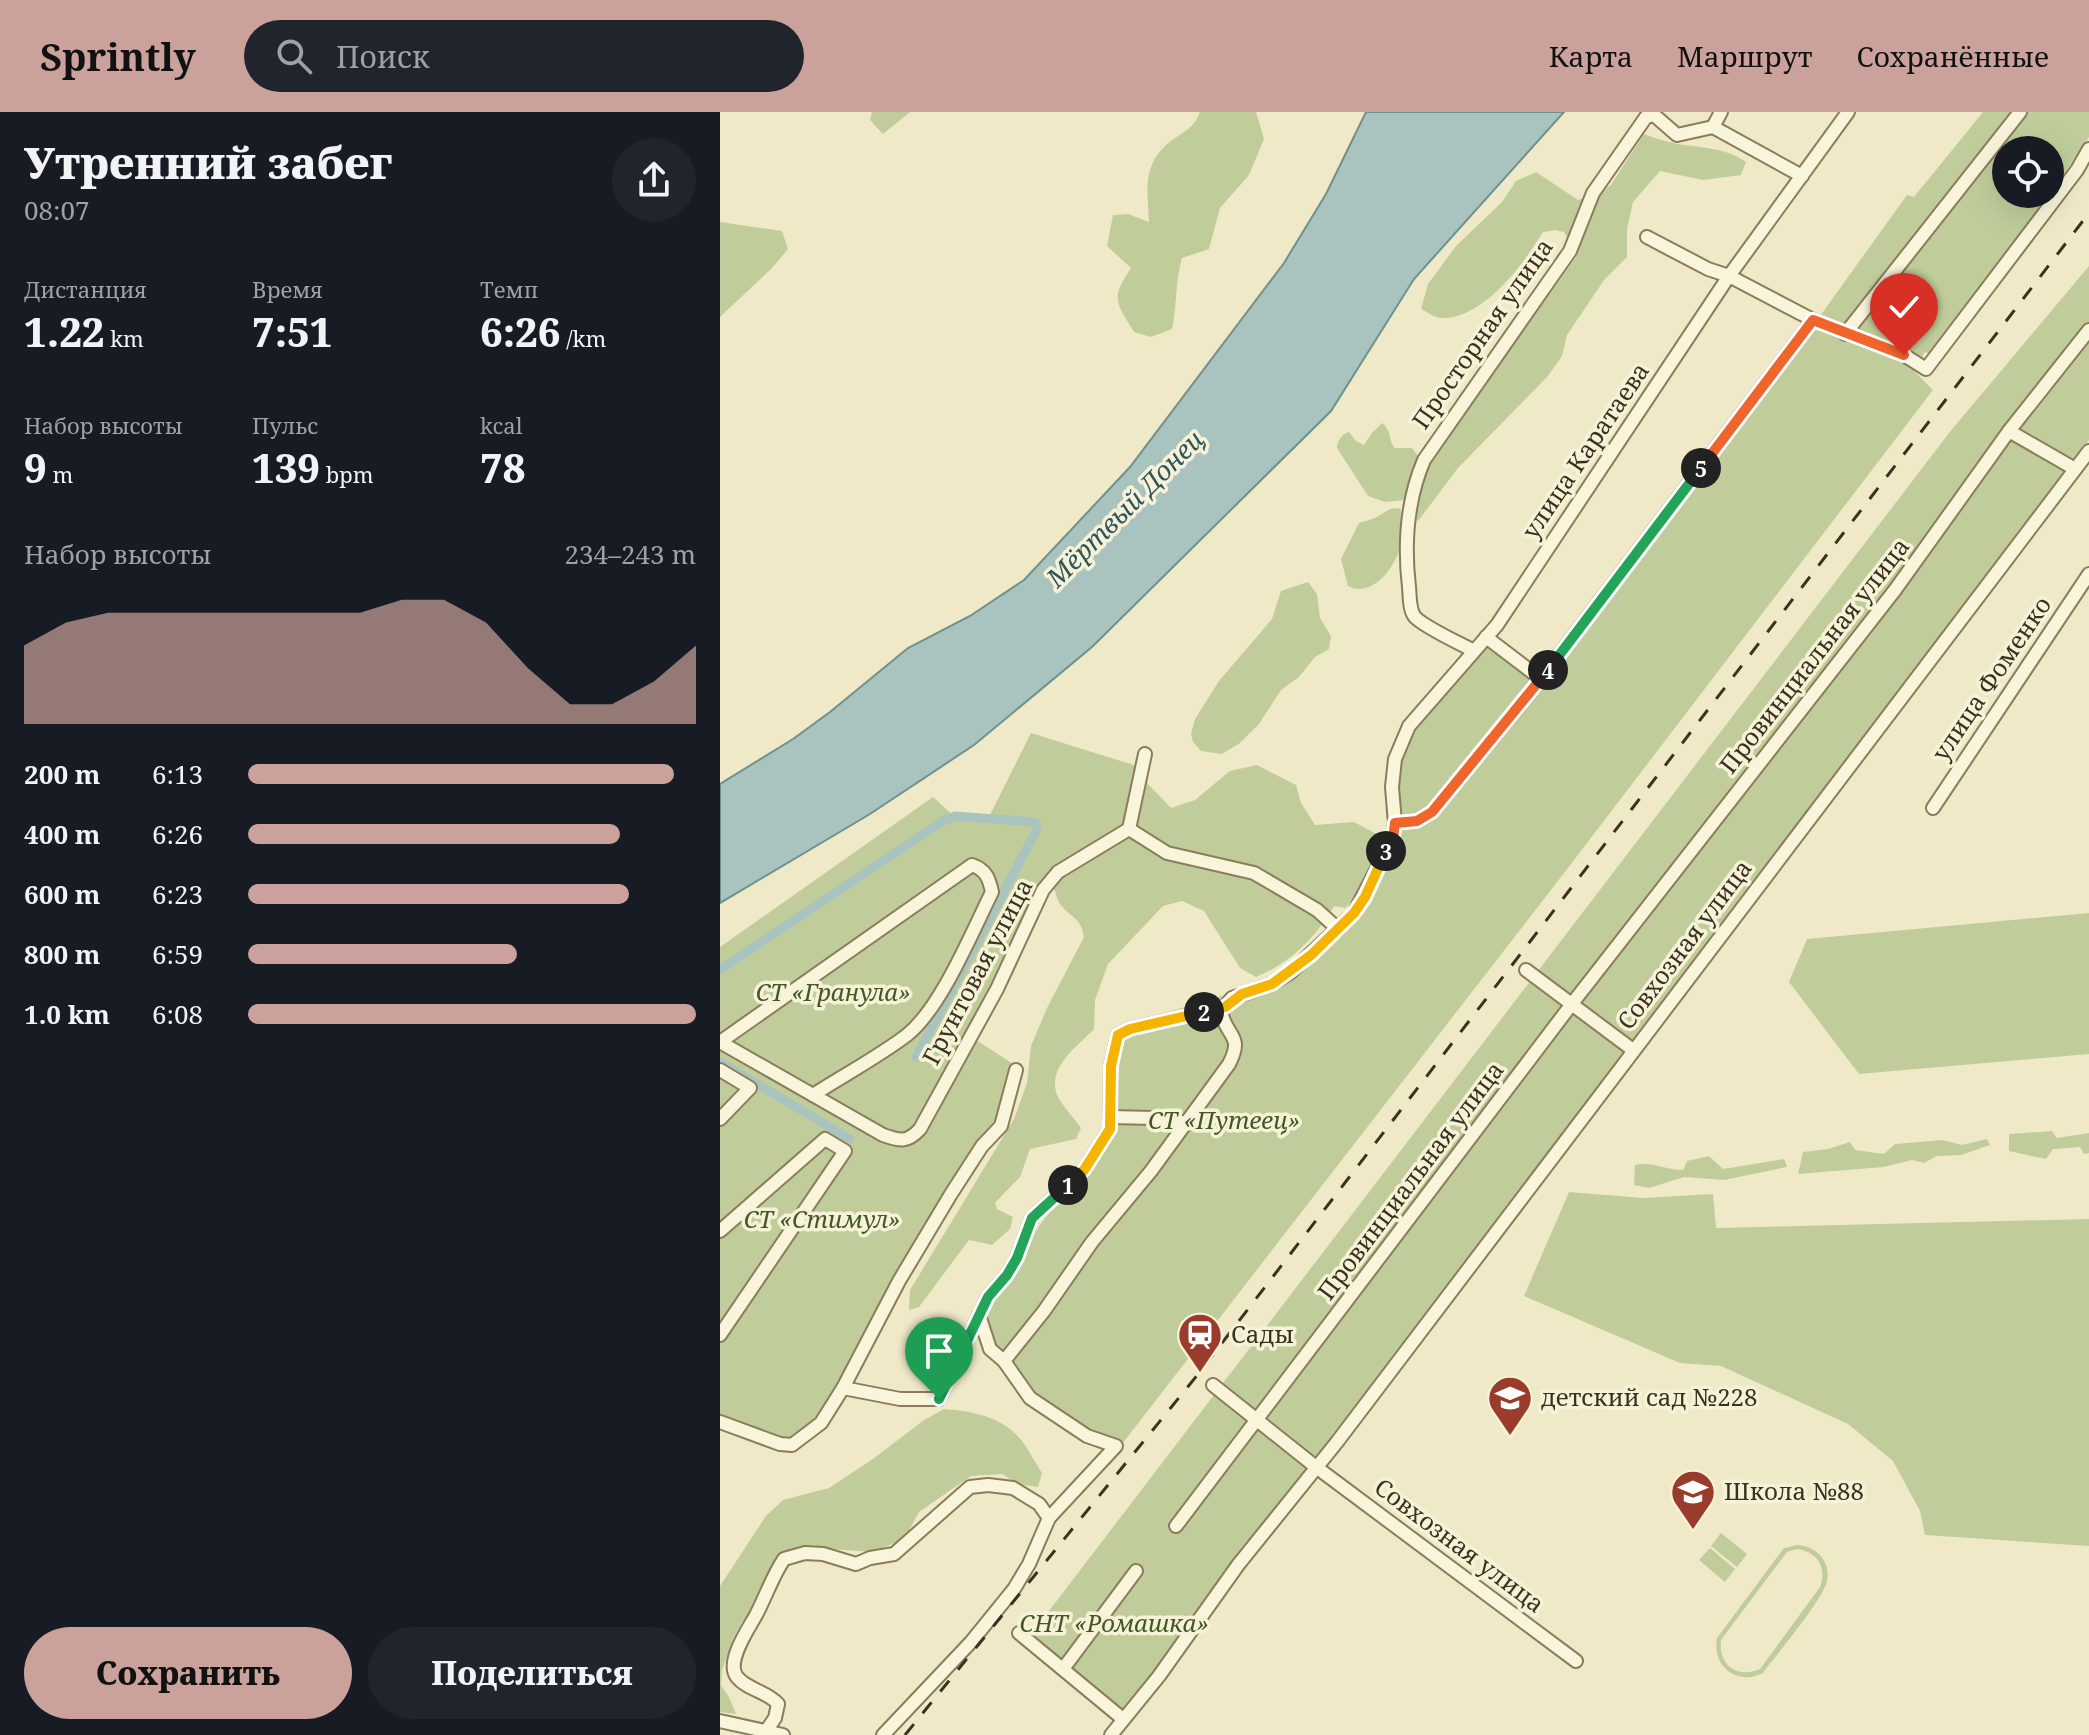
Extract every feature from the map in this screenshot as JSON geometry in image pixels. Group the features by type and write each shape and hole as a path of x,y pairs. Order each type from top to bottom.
{"street":[{"path":"1721,112 1713,127 1802,176"},
{"name":"улица Каратаева","path":"1395,823 1392,787 1395,759 1409,726 1486,637 1729,276 1848,112"},
{"path":"1845,334 2020,112"},
{"name":"Просторная улица","path":"1474,651 1416,619 1410,604 1406,556 1408,524 1418,473 1570,251 1593,193 1646,117 1654,115 1677,135 1713,127"},
{"path":"1647,237 1813,320 1904,355 1926,369 2077,170 2089,149"},
{"path":"1004,1361 1229,1064 1236,1047 1235,1037 1221,1012 1232,998 1272,984 1291,972 1354,913 1393,838 1395,823 1417,821 1432,812 1541,679 1813,320"},
{"name":"Провинциальная улица","path":"1176,1526 1571,1005 1895,590 2009,431 2089,330"},
{"path":"2009,431 2075,469"},
{"name":"Совхозная улица","path":"1111,1735 1159,1676 1238,1565 1316,1467 2089,451"},
{"name":"улица Фоменко","path":"1933,808 2089,574"},
{"path":"1486,637 1541,679"},
{"path":"1145,754 1129,829 1167,853 1254,873 1317,910 1338,929"},
{"name":"Грунтовая улица","path":"720,1042 883,1135 901,1141 911,1138 920,1129 997,989 1043,890 1058,872 1129,829"},
{"path":"720,1042 972,865 983,869 992,892 948,980 909,1033 813,1095"},
{"path":"1526,970 1633,1050"},
{"path":"843,1388 900,1399 939,1399 979,1315 1017,1258 1032,1218 1084,1170 1110,1129 1111,1066 1118,1035 1130,1029 1225,1007"},
{"path":"720,1070 750,1088 720,1119"},
{"path":"720,1422 780,1444 792,1445 821,1423 951,1194 982,1146 1001,1126 1016,1070"},
{"path":"1111,1117 1187,1123"},
{"path":"720,1231 825,1139 845,1151 720,1335"},
{"path":"883,1735 971,1642 1014,1589 1029,1564 1049,1518 1116,1446 1087,1436 1030,1398 1004,1361 990,1349 979,1315"},
{"path":"1213,1385 1316,1467"},
{"name":"Совхозная улица","path":"1316,1467 1576,1661"},
{"path":"766,1731 775,1718 778,1704 771,1696 738,1679 734,1670 741,1638 784,1559 805,1553 823,1554 856,1564 894,1554 970,1487 988,1485 1013,1488 1039,1504 1049,1518"},
{"path":"1063,1669 1136,1571"},
{"path":"1019,1633 1123,1719"},
{"path":"720,1721 783,1735"}],"green space":[{"path":"872,112 910,112 883,134 870,120"},
{"path":"1200,112 1256,112 1264,139 1249,175 1220,208 1209,249 1182,258 1172,329 1151,337 1134,332 1120,307 1118,294 1131,268 1107,246 1113,215 1128,214 1149,222 1148,186 1152,165 1164,147 1187,130"},
{"name":"СТ «Путеец»","path":"1983,112 2089,112 2089,137 2064,174 2064,136 1992,136 1992,208 2040,208 1930,355 1925,352 1914,371 1933,390 1112,1457 1052,1418 1023,1395 1002,1369 992,1348 983,1310 1005,1287 1026,1244 1107,1134 1107,1058 1128,1024 1259,985 1283,972 1339,921 1377,875 1393,836 1398,743 1484,637 1542,679 1815,323 1907,195 1914,197"},
{"path":"1644,134 1669,142 1719,150 1746,162 1741,175 1703,180 1660,171 1633,202 1627,229 1627,257 1604,280 1567,335 1562,356 1548,376 1458,468 1418,521 1411,512 1430,460 1577,256 1564,232 1543,232 1501,287 1474,309 1459,315 1441,318 1421,309 1428,284 1456,246 1502,202 1516,181 1536,172 1578,200 1610,186"},
{"path":"720,222 782,231 788,249 720,317"},
{"name":"СНТ «Ромашка»","path":"2089,266 2089,440 1120,1716 1026,1641 1949,433"},
{"path":"1382,423 1395,448 1412,448 1418,456 1406,500 1385,502 1368,496 1337,448 1340,438 1349,432 1364,445"},
{"path":"1399,508 1404,519 1404,533 1394,563 1385,576 1373,585 1361,589 1348,586 1341,559 1359,523"},
{"path":"1308,582 1317,594 1320,618 1331,636 1329,649 1315,657 1299,677 1281,690 1259,724 1240,743 1222,754 1201,751 1191,734 1195,719 1219,681 1272,619 1281,591"},
{"path":"1031,733 1140,767 1123,836 1136,827 1138,797 1147,783 1171,808 1195,800 1230,771 1257,765 1296,785 1301,803 1315,825 1354,822 1377,834 1367,874 1345,908 1334,906 1319,929 1301,948 1256,977 1240,968 1204,911 1182,901 1163,906 1108,964 1095,1000 1094,1029 1067,1056 1057,1073 1057,1096 1081,1128 1076,1139 1030,1149 1020,1177 995,1203 997,1209 1013,1217 1010,1229 992,1245 969,1240 919,1307 909,1310 910,1290 1014,1119 1027,1083 1031,1046 1084,937 1078,921 1060,903 1053,885 1072,870 1052,882 973,1038 1019,1068 1001,1123 923,1244 869,1346 806,1436 788,1445 720,1425 720,947 933,797 957,819 987,821"},
{"path":"2089,913 2089,1054 1859,1074 1789,982 1807,939"},
{"path":"2052,1131 2057,1138 2089,1133 2089,1153 2084,1154 2080,1147 2053,1149 2046,1159 2009,1151 2009,1134"},
{"path":"1987,1139 1990,1145 1961,1155 1937,1156 1924,1163 1912,1160 1883,1167 1798,1174 1803,1152 1850,1142 1855,1150 1884,1154 1895,1144 1942,1140 1962,1145"},
{"path":"1709,1156 1723,1169 1784,1159 1787,1167 1724,1180 1684,1177 1649,1188 1634,1185 1635,1165 1683,1170 1687,1161"},
{"path":"1569,1192 1643,1198 1713,1194 1716,1228 2089,1219 2089,1546 1925,1535 1920,1511 1893,1461 1848,1424 1721,1366 1680,1363 1524,1296"},
{"path":"944,1409 978,1414 1009,1428 1025,1445 1042,1473 1038,1487 1018,1484 1002,1474 971,1476 919,1512 905,1538 874,1552 798,1547 791,1553 777,1590 758,1601 734,1637 722,1670 721,1685 736,1714 720,1712 720,1586 766,1516 783,1500 829,1488"},
{"path":"1721,1533 1747,1554 1737,1567 1711,1546"},
{"path":"1797,1545 1817,1552 1827,1569 1826,1584 1807,1616 1763,1673 1744,1677 1736,1675 1728,1671 1718,1658 1717,1638 1784,1548","holes":["1797,1549 1819,1562 1822,1573 1820,1587 1760,1669 1744,1672 1731,1668 1723,1656 1721,1640 1787,1552"]},
{"path":"1710,1548 1735,1569 1725,1582 1699,1560"}],"water":[{"name":"Мёртвый Донец","path":"1366,112 1564,112 1414,279 1331,411 1092,647 974,745 870,814 720,903 720,784 793,739 908,648 970,616 1024,580 1130,467 1284,263 1326,194"}],"waterway":[{"path":"720,970 943,821 955,816 1034,822 1036,831 916,1057"},
{"path":"720,1062 850,1139"}],"railway":[{"path":"905,1735 1199,1373 2089,213"}],"place":[{"name":"Сады","path":"1200,1374"},
{"name":"детский сад №228","path":"1510,1437"},
{"name":"Школа №88","path":"1693,1531"}],"route":[{"path":"939,1399 988,1297 1017,1258 1032,1218 1084,1170 1110,1129 1111,1066 1118,1035 1130,1029 1225,1007 1232,998 1272,984 1311,955 1354,913 1393,838 1395,823 1417,821 1432,812 1541,679 1813,320 1904,355"}],"park label":[{"name":"СТ «Гранула»","path":"833,993"},
{"name":"СТ «Стимул»","path":"822,1220"}]}
